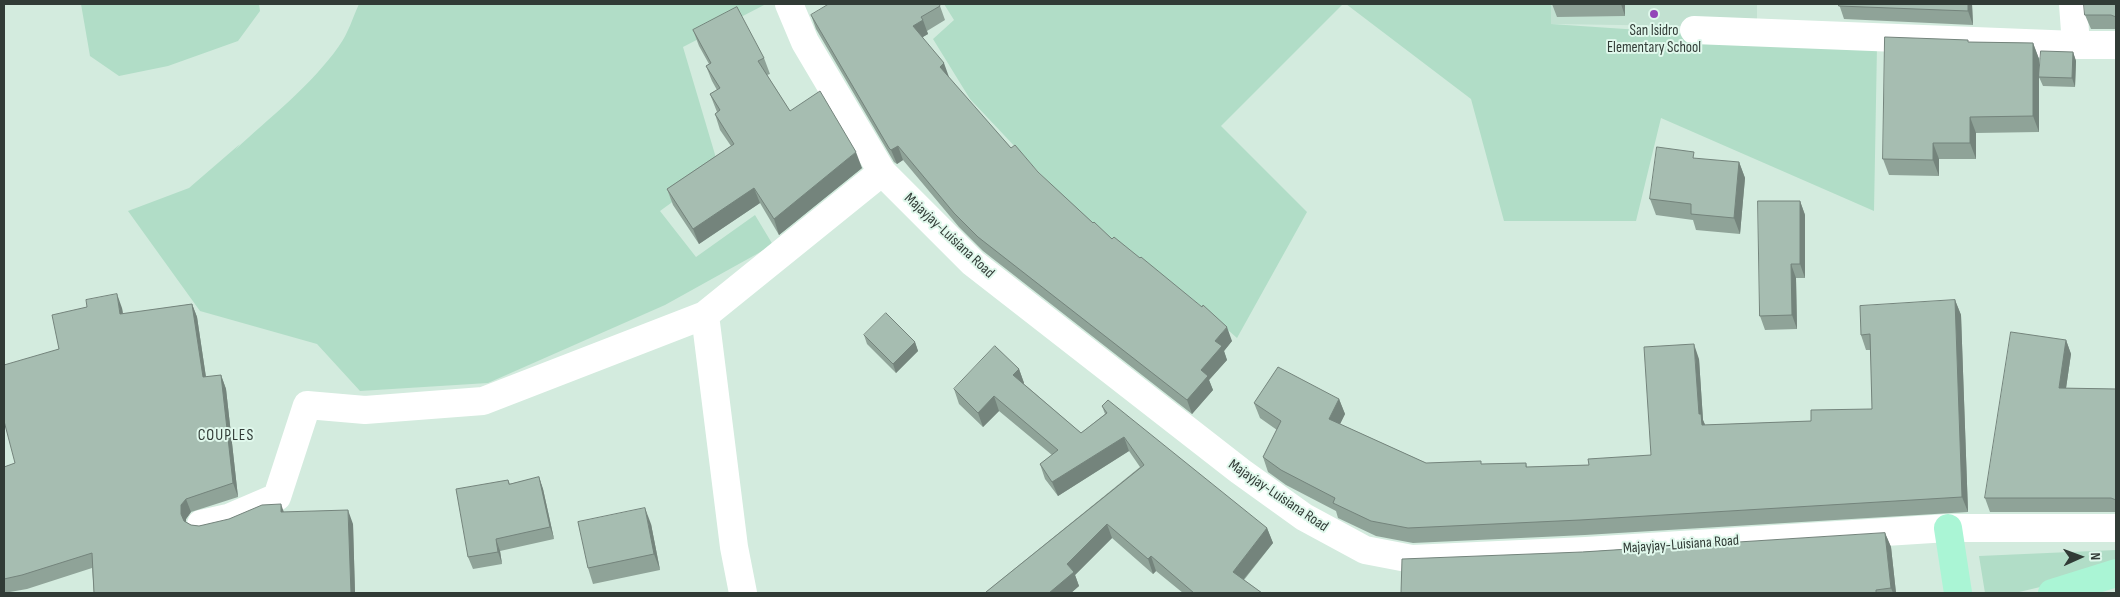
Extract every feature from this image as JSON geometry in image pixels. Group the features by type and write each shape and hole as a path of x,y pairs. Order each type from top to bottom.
{"main road":[{"path":"1948,528 1958,593"},
{"path":"2052,593 2116,573"}],"street":[{"name":"Majayjay-Luisiana Road","path":"789,4 805,42 882,172 973,263 1190,434 1304,517 1365,550 1421,559 1586,551 1948,528 2116,528"},
{"path":"2073,4 2076,45"},
{"path":"1694,30 2116,45"},
{"path":"202,524 228,518 277,496 306,405 365,410 483,401 705,315 882,172"},
{"path":"705,315 734,547 743,593"}],"shaded area":[{"path":"81,4 259,4 260,11 238,41 168,66 119,76 90,56"},
{"path":"359,4 766,4 683,47 719,168 660,211 696,257 755,215 773,245 665,305 488,383 360,391 317,344 200,311 128,211 189,188 290,101 328,61 339,46"},
{"path":"944,4 1343,4 1221,126 1307,212 1237,338 1195,301 1086,222 970,99 933,39 954,20"},
{"path":"1346,4 1551,4 1551,24 1877,46 1874,211 1661,118 1636,221 1504,221 1471,99"},
{"name":"San Isidro Elementary School","path":"1551,4 1757,4 1757,27 1551,24"},
{"path":"2116,550 2116,569 2015,593 1985,593 1979,556"}],"building":[{"path":"829,4 939,4 940,6 921,17 923,20 913,26 944,63 940,67 1011,148 1015,145 1038,172 1112,239 1114,237 1141,257 1202,307 1203,305 1227,327 1215,341 1222,346 1201,370 1208,376 1187,400 978,237 954,213 898,146 891,150 889,148 811,15"},
{"path":"1839,4 1968,4 1968,11 1839,6"},
{"path":"2084,4 2116,4 2116,17 2111,15 2085,15"},
{"path":"737,7 764,58 758,61 790,111 820,91 856,152 774,219 754,188 693,229 667,189 734,144 715,114 720,110 710,94 720,88 706,66 711,63 693,30"},
{"path":"1885,37 1968,40 1968,42 2033,43 2033,116 1970,117 1970,143 1933,143 1933,160 1883,159"},
{"path":"2041,51 2073,52 2072,78 2039,77"},
{"path":"1657,147 1694,152 1693,158 1739,162 1734,218 1691,214 1691,204 1650,199"},
{"path":"1758,201 1800,201 1800,264 1791,264 1792,315 1760,316"},
{"path":"117,294 120,314 192,304 203,377 221,375 233,483 186,499 181,505 181,514 184,521 191,525 199,526 229,519 262,505 281,504 281,512 348,510 351,593 94,593 92,553 4,579 4,467 15,463 4,421 4,365 59,349 52,315 87,307 86,300"},
{"path":"1955,300 1962,497 1580,520 1408,528 1371,521 1333,503 1335,498 1281,470 1263,457 1281,421 1254,403 1278,367 1339,399 1329,419 1426,463 1481,461 1481,464 1526,463 1526,467 1589,465 1588,459 1651,455 1644,347 1694,344 1699,414 1701,414 1702,425 1811,421 1811,410 1872,409 1870,334 1861,335 1860,306"},
{"path":"886,313 915,342 893,364 864,335"},
{"path":"2011,332 2066,340 2059,388 2116,389 2116,500 2111,498 1985,498"},
{"path":"995,346 1019,369 1013,375 1081,433 1107,413 1102,406 1108,400 1267,528 1233,572 1262,593 1194,593 1151,556 1148,559 1107,524 1067,564 1074,572 1049,593 987,593 1144,465 1124,437 1052,482 1040,464 1058,450 994,396 978,413 954,389"},
{"path":"539,477 550,527 496,539 498,552 468,557 456,489 508,480 509,484"},
{"path":"645,508 654,554 588,568 578,522"},
{"path":"1885,533 1891,588 1876,590 1876,593 1401,593 1402,559 1582,552"}],"place":[{"name":"San Isidro Elementary School","path":"1654,14"}],"district":[{"name":"COUPLES","path":"226,436"}]}
